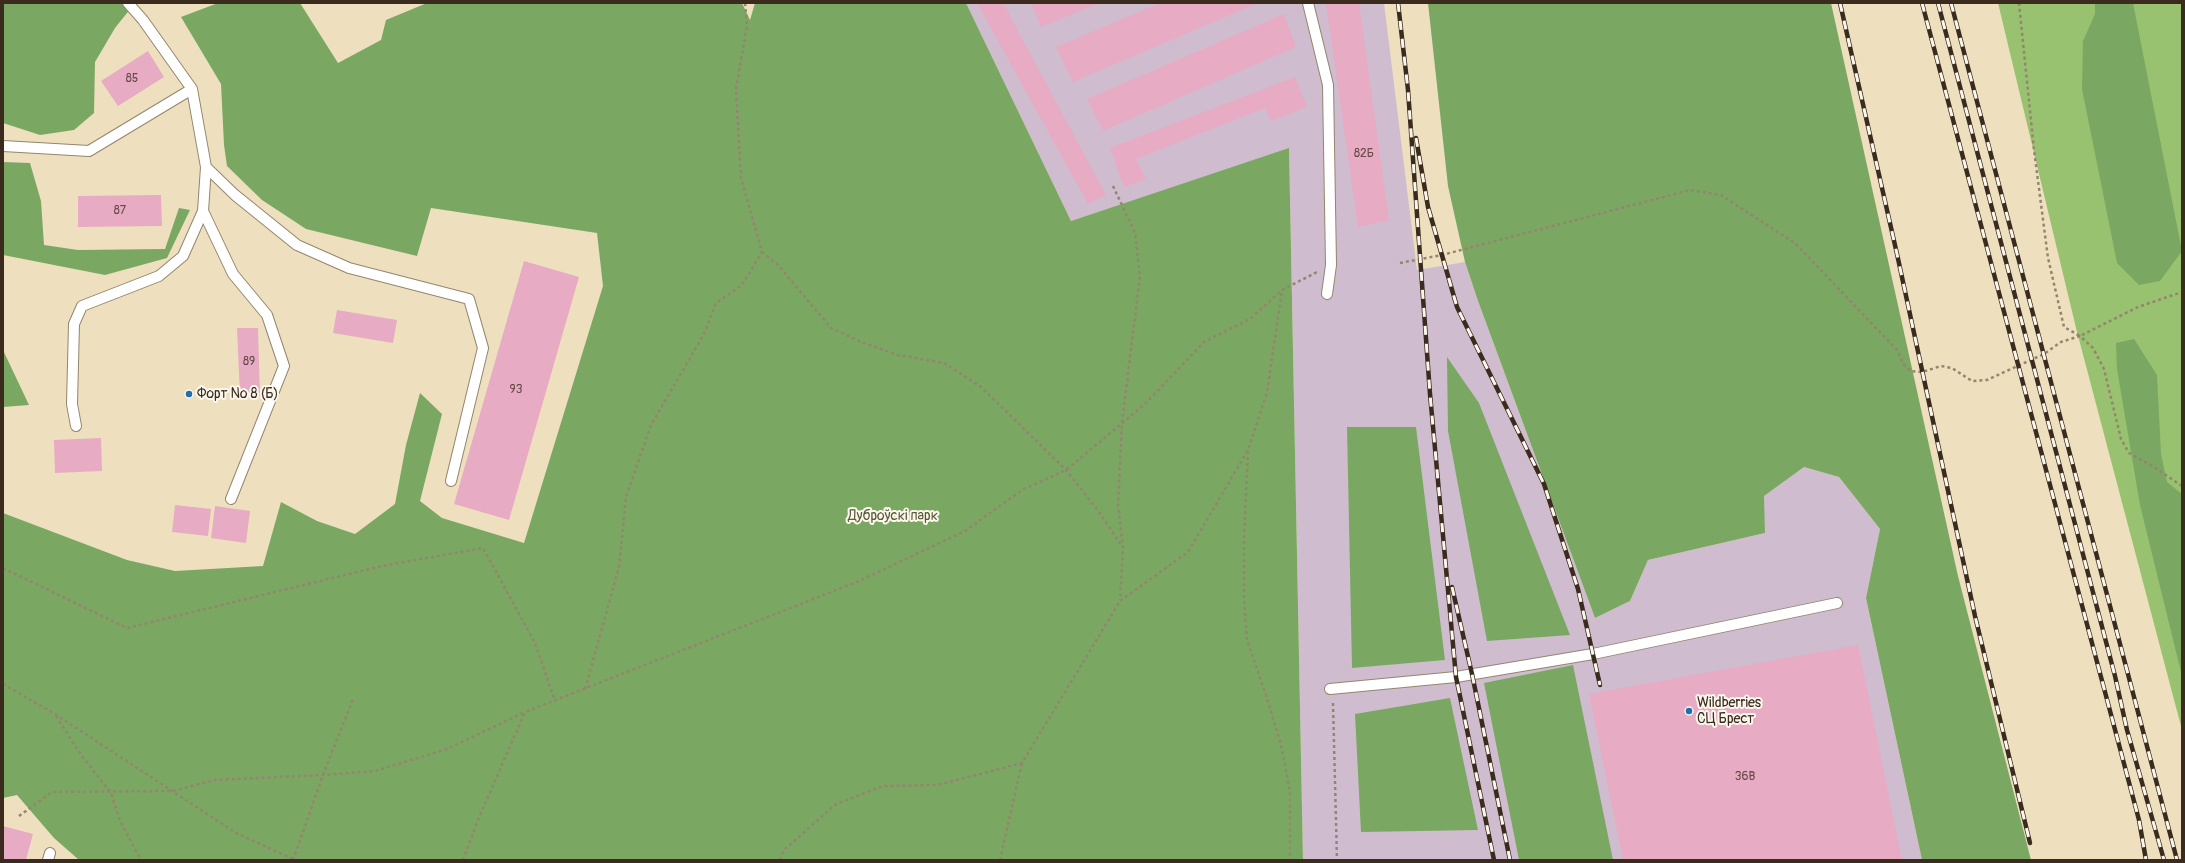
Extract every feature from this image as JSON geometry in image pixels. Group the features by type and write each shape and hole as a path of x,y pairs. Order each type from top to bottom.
{"lane":[{"path":"76,426 72,404 74,324 82,306 159,276 183,256 203,211 206,167 192,89 143,20 128,3"},
{"path":"1308,3 1328,85 1330,265 1327,294"},
{"path":"3,146 89,151 192,89"},
{"path":"206,167 235,195 297,245 349,268 469,299 483,348 451,481"},
{"path":"203,211 233,274 267,315 284,366 231,499"},
{"path":"1332,689 1456,677 1578,656 1836,603"}],"path":[{"path":"745,3 747,26 736,89 740,178 762,252 778,265 831,328 864,343 898,355 944,363 981,387 1066,470 1099,512 1123,548"},
{"path":"2019,3 2034,150 2048,258 2064,326 2080,336 2093,348 2104,369 2120,439 2129,453 2154,467 2182,486"},
{"path":"1113,186 1136,233 1140,276 1122,423 1118,504 1123,548 1120,601"},
{"path":"1400,263 1442,255 1690,190 1721,195 1796,244 1897,350 1904,365 1910,371 1922,372 1941,366 1952,368 1972,381 1987,380 2044,354 2061,342 2080,336 2138,307 2182,292"},
{"path":"585,689 619,567 626,497 651,425 704,334 716,303 742,285 762,252"},
{"path":"19,816 52,792 111,793 173,790 214,780 375,771 447,749 525,712 859,581 966,531 1022,490 1066,470 1145,404 1204,342 1250,319 1282,290 1330,265"},
{"path":"1000,860 1022,763 1120,601 1188,552 1248,450 1267,392 1282,290"},
{"path":"1248,450 1244,538 1244,601 1247,640 1266,694 1283,753 1290,791 1290,860"},
{"path":"3,568 127,628 382,566 483,548 535,643 555,701"},
{"path":"3,684 55,714 173,790 236,833 294,860 323,775 354,699"},
{"path":"1332,689 1337,860"},
{"path":"463,860 477,822 525,712"},
{"path":"55,714 81,754 111,793 120,821 141,860"},
{"path":"780,860 784,850 836,804 883,786 938,785 1022,763"}],"shaded area":[{"path":"966,3 1384,3 1417,270 1465,262 1595,618 1630,601 1648,560 1765,533 1763,496 1804,467 1839,477 1880,529 1866,598 1922,860 1303,860 1289,149 1071,221"}],"green space":[{"path":"3,3 135,3 115,28 95,62 94,113 74,130 40,135 3,123"},
{"name":"Дуброўскі парк","path":"218,3 300,3 338,63 381,40 386,20 427,3 742,3 750,20 755,3 966,3 1071,221 1289,148 1303,860 79,860 54,838 17,795 3,798 3,513 127,560 175,571 263,566 281,502 317,521 355,534 395,504 406,445 420,393 442,414 420,501 442,518 524,543 603,286 597,233 431,208 417,256 306,229 262,200 227,166 224,145 221,84 181,17"},
{"path":"1428,3 1831,3 1958,576 2031,860 1922,860 1866,598 1880,529 1839,477 1804,467 1764,496 1765,533 1648,560 1630,601 1595,618 1465,262 1448,186"},
{"path":"1998,3 2182,3 2182,730 2076,328"},
{"path":"2095,3 2133,3 2182,251 2160,281 2139,285 2117,263 2082,89 2083,41 2095,14"},
{"path":"3,162 30,163 41,201 44,245 78,250 165,249 179,208 190,210 167,258 105,275 3,255"},
{"path":"2134,339 2157,375 2161,454 2167,482 2182,494 2182,676 2140,505 2117,369 2116,343"},
{"path":"3,350 29,405 3,407"},
{"path":"1447,357 1479,403 1570,635 1487,641 1448,431"},
{"path":"1347,427 1416,427 1445,660 1352,668"},
{"path":"1573,665 1613,860 1519,860 1484,683"},
{"path":"1450,698 1478,830 1361,832 1355,714"}],"building":[{"path":"977,3 1003,3 1106,195 1088,204"},
{"path":"1031,3 1100,3 1041,27"},
{"path":"1160,3 1258,3 1073,82 1056,47"},
{"path":"1326,3 1359,3 1389,220 1358,227"},
{"path":"1284,14 1296,47 1103,131 1087,99"},
{"path":"148,51 164,77 118,106 101,81"},
{"path":"1295,77 1307,107 1271,121 1265,108 1136,159 1146,179 1124,187 1110,148"},
{"path":"161,195 162,226 78,227 78,196"},
{"path":"524,261 579,277 509,520 454,504"},
{"path":"337,310 397,320 393,343 333,333"},
{"path":"237,328 258,328 260,396 240,396"},
{"path":"101,438 102,471 55,473 54,440"},
{"path":"175,505 211,509 208,536 172,532"},
{"path":"215,506 250,511 246,543 211,538"},
{"path":"1858,645 1902,860 1623,860 1589,694"},
{"path":"3,826 33,834 26,860 3,860"}],"railway":[{"path":"1398,3 1408,90 1430,394 1456,677 1494,860"},
{"path":"1840,3 1897,254 1975,616 2030,843"},
{"path":"1922,3 2139,820 2146,860"},
{"path":"1938,3 2115,676 2127,730 2164,860"},
{"path":"1951,3 2177,860"},
{"path":"1416,138 1428,207 1457,307 1544,484 1578,589 1600,685"},
{"path":"1452,587 1472,674 1510,860"}],"place":[{"name":"Форт № 8 (Б)","path":"189,394"},
{"name":"Wildberries СЦ Брест","path":"1689,711"}]}
